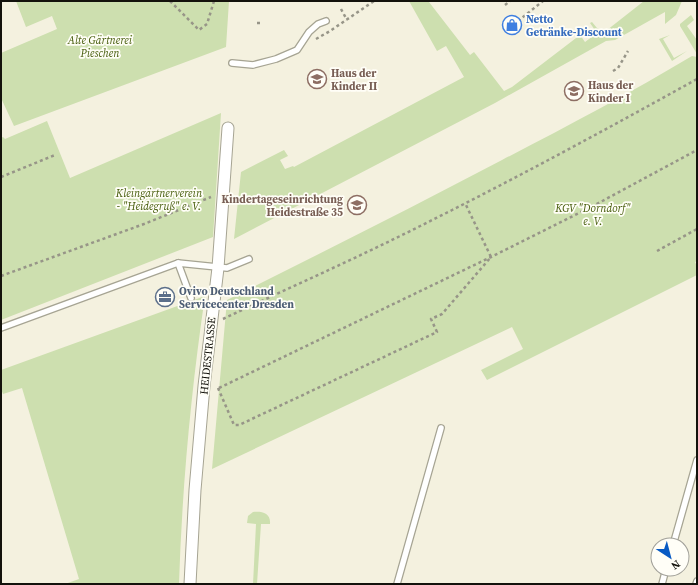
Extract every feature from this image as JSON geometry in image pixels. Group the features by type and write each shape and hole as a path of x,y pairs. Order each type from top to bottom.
{"street":[{"name":"HEIDESTRASSE","path":"190,584 195,490 204,386 218,268 228,128"}],"lane":[{"path":"232,63 253,65 276,59 297,50 309,32 318,24 326,21"},
{"path":"1,328 178,263 230,268 249,259"},
{"path":"178,263 191,298"},
{"path":"397,584 441,428"},
{"path":"675,537 697,460"}],"path":[{"path":"170,1 199,30 207,24 214,1"},
{"path":"297,50 330,31 374,1"},
{"path":"505,5 510,1"},
{"path":"518,21 543,1"},
{"path":"341,9 347,20"},
{"path":"257,22 262,23"},
{"path":"613,71 618,68 628,51"},
{"path":"222,319 281,293 394,239 625,119 697,79"},
{"path":"491,257 442,314 431,319 437,332 239,425 234,425 217,388 491,257 593,206 697,150"},
{"path":"1,177 55,155"},
{"path":"1,276 144,224 223,192"},
{"path":"465,203 491,257"},
{"path":"657,251 697,229"}],"green space":[{"name":"Alte Gärtnerei Pieschen","path":"16,1 229,1 226,47 14,126 1,98 1,53 57,29 52,16 26,27"},
{"path":"409,1 430,1 429,2 470,55 474,52 504,91 512,87 580,35 585,42 597,33 590,23 592,22 602,34 644,1 682,1 676,15 665,24 665,12 615,40 606,41 495,103 234,239 241,172 284,150 288,156 280,160 285,169 294,167 464,77 446,46 437,51"},
{"path":"691,15 694,20 687,26 697,40 697,54 680,26 680,24"},
{"path":"670,35 663,39 674,58 687,51 672,61 659,39"},
{"name":"KGV \"Dorndorf\" e. V.","path":"692,56 697,57 697,261 695,262 697,266 697,275 487,380 481,370 523,349 512,327 212,469 227,300 550,135"},
{"name":"Kleingärtnerverein - \"Heidegruß\" e. V.","path":"221,113 213,237 1,320 1,138 3,137 5,139 47,121 70,178"},
{"path":"205,296 195,368 188,440 182,512 179,584 65,584 79,579 22,388 3,394 1,389 1,370"},
{"path":"253,512 265,514 270,520 270,524 261,524 257,584 253,584 256,524 247,523 248,516"}],"place":[{"name":"Netto Getränke-Discount","path":"512,25"},
{"name":"Haus der Kinder II","path":"317,79"},
{"name":"Haus der Kinder I","path":"574,91"},
{"name":"Kindertageseinrichtung Heidestraße 35","path":"357,205"},
{"name":"Ovivo Deutschland Servicecenter Dresden","path":"165,297"}]}
